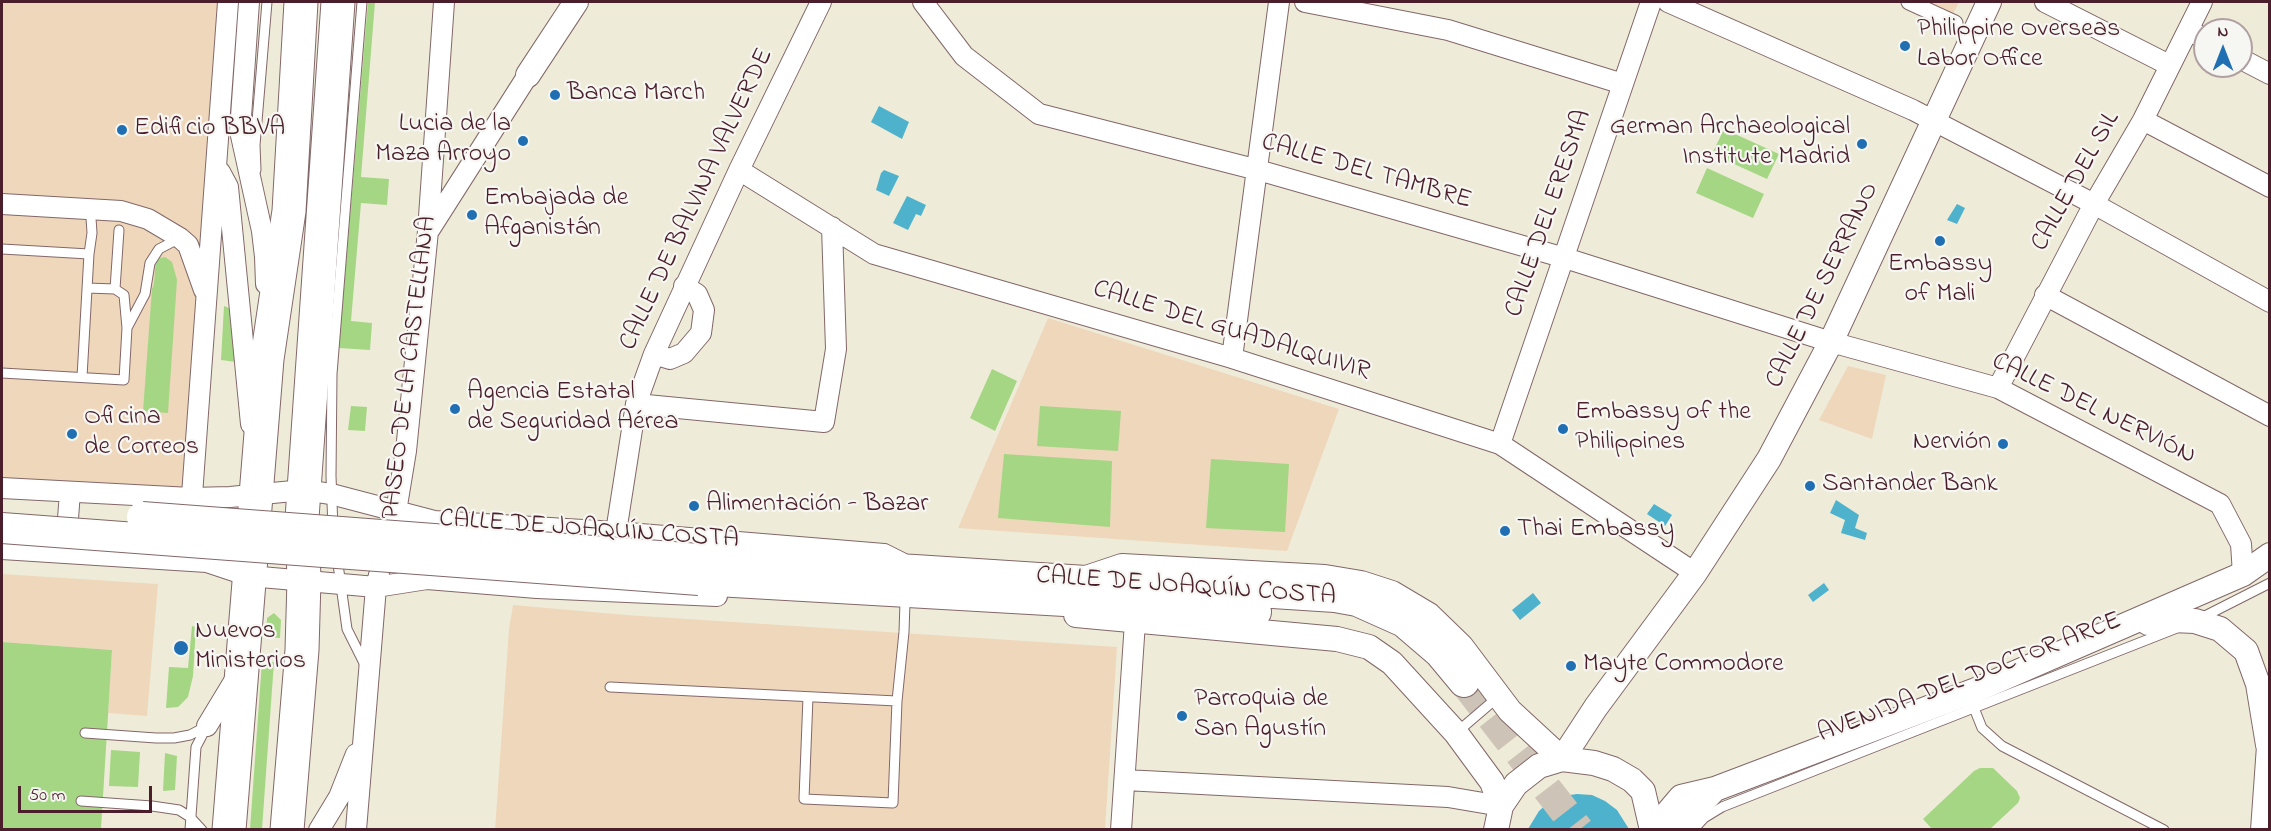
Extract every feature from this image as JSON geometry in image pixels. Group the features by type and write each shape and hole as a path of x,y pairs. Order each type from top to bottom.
{"highway":[{"path":"229,830 244,636 239,573 259,521 267,359 289,212 301,2"},
{"path":"287,830 302,650 304,580 312,501 338,2"}],"main road":[{"path":"2,508 259,521"},
{"path":"2,528 259,521"},
{"name":"CALLE DE JOAQUÍN COSTA","path":"259,521 699,570 1009,598 1335,616 1377,629 1397,641 1457,688 1432,645 1404,622 1357,601 1309,594 1080,581 916,588"}],"street":[{"path":"207,562 191,533 191,498 228,2"},
{"path":"249,2 240,131 266,257 267,359"},
{"name":"PASEO DE LA CASTELLANA","path":"356,830 376,587 398,512 428,231 444,2"},
{"path":"428,231 576,2"},
{"name":"CALLE DE BALVINA VALVERDE","path":"616,532 636,404 654,354 739,170 821,2"},
{"name":"CALLE DEL TAMBRE","path":"923,2 964,56 1039,114 1258,170 1564,258 1831,342"},
{"path":"1232,358 1279,2"},
{"path":"1305,2 1448,30 1623,84"},
{"name":"CALLE DEL ERESMA","path":"1500,444 1651,2"},
{"path":"1668,2 1934,122 2094,204 2270,302"},
{"path":"1909,2 1955,23"},
{"name":"CALLE DE SERRANO","path":"1562,759 1596,707 1695,573 1769,459 1831,342 1989,2"},
{"path":"2045,2 2169,65"},
{"name":"CALLE DEL SIL","path":"1998,387 2094,204 2143,120 2202,2"},
{"path":"2188,30 2193,33"},
{"path":"2253,65 2270,74"},
{"path":"2143,120 2270,187"},
{"path":"217,167 228,187 249,417 261,457"},
{"name":"CALLE DEL GUADALQUIVIR","path":"739,170 874,254 1232,358 1500,444 1695,573"},
{"path":"2,204 121,212 148,219 188,245 206,297"},
{"path":"636,404 824,422 836,349 832,227"},
{"path":"654,354 670,359 684,353 701,333 704,310 697,294 684,286"},
{"path":"2045,295 2270,416"},
{"name":"CALLE DEL NERVIÓN","path":"1831,342 1998,387 2220,504 2241,544 2243,574"},
{"name":"CALLE DE JOAQUÍN COSTA","path":"2,488 191,498 230,497 259,521 312,501 398,512 434,521 616,532 884,554 916,588"},
{"path":"66,553 70,492"},
{"path":"454,581 459,523"},
{"name":"CALLE DE JOAQUÍN COSTA","path":"2,549 207,562 239,573 376,587 428,579 537,588 916,588"},
{"name":"AVENIDA DEL DOCTOR ARCE","path":"1643,791 1660,799 1716,789 1975,699 2123,627 2243,574 2270,555"},
{"path":"1080,581 1122,567 1325,577 1361,583 1392,593 1429,615 1461,646 1498,697 1536,737 1562,759"},
{"path":"1009,598 1070,614 1135,622 1337,639 1369,647 1392,663 1456,733 1492,782 1501,806"},
{"path":"2183,620 2220,629 2246,651 2258,684 2269,738 2262,830"},
{"name":"AVENIDA DEL DOCTOR ARCE","path":"2123,627 2183,620"},
{"path":"1121,830 1135,622"},
{"path":"207,726 241,671"},
{"name":"PASEO DE LA CASTELLANA","path":"319,830 339,797 364,733"},
{"path":"1496,830 1501,806 1516,784 1539,766 1562,759 1613,769 1632,780 1643,791 1652,830"},
{"path":"1125,780 1448,797 1501,806"},
{"path":"1682,830 1700,804 1716,789"},
{"path":"1657,830 1664,817 1681,797"}],"lane":[{"path":"258,212 255,145 267,2"},
{"path":"362,2 332,374 312,501 333,526 347,629 369,673"},
{"path":"82,378 92,233 91,218 87,209"},
{"path":"115,289 119,230"},
{"path":"127,328 145,294 150,263 159,249 180,238"},
{"path":"2,249 89,254"},
{"path":"2,373 124,380 127,328 124,295 115,289 87,288"},
{"path":"2,557 67,560 106,556"},
{"name":"AVENIDA DEL DOCTOR ARCE","path":"1694,830 1704,818 1722,807 1975,699 2183,620 2270,583"},
{"path":"808,697 804,800 893,803 897,701 904,632 916,588"},
{"path":"610,687 897,701"},
{"path":"1456,733 1498,697"},
{"path":"1975,699 1982,728 2002,746 2164,830"},
{"path":"85,733 174,738 190,735 207,726"},
{"path":"190,830 196,747 207,726"},
{"path":"81,801 179,810 190,817 202,830"}],"shaded area":[{"path":"2,2 228,2 191,498 2,488"},
{"path":"1920,2 1959,2 1952,16"},
{"path":"1048,318 1339,409 1287,551 958,528"},
{"path":"1848,366 1886,375 1872,439 1819,420"},
{"path":"2,574 158,584 147,716 108,713 112,650 2,642"},
{"path":"513,605 626,615 1117,647 1105,829 495,830 509,629"}],"green space":[{"path":"368,2 375,2 361,177 389,179 387,205 361,203 351,321 372,323 370,350 339,348"},
{"path":"1724,129 1779,154 1767,179 1712,154"},
{"path":"1707,168 1764,194 1753,218 1696,193"},
{"path":"165,257 172,262 177,280 168,413 143,411 156,259"},
{"path":"224,306 229,308 235,327 236,362 221,360"},
{"path":"992,369 1017,381 995,431 970,418"},
{"path":"351,406 367,407 365,431 348,430"},
{"path":"1040,406 1121,411 1118,451 1037,446"},
{"path":"1004,454 1112,461 1110,527 998,518"},
{"path":"1211,459 1289,464 1285,532 1206,528"},
{"path":"274,613 281,620 280,638 266,637 267,618"},
{"path":"192,626 196,627 193,676 188,697 178,707 166,708 169,667 188,668"},
{"path":"2,642 112,650 101,829 2,829"},
{"path":"262,661 274,662 262,829 250,829"},
{"path":"111,750 140,752 138,787 109,786"},
{"path":"165,753 177,756 175,790 163,791"},
{"path":"1980,768 1993,768 2017,791 2020,798 2018,803 1990,829 1932,829 1923,819"}],"water":[{"path":"879,106 909,122 902,139 871,122"},
{"path":"884,170 899,176 889,196 876,190"},
{"path":"907,196 926,205 921,216 916,214 908,230 893,223"},
{"path":"1957,204 1965,208 1957,224 1947,220"},
{"path":"1836,500 1859,515 1855,528 1867,533 1865,540 1841,533 1845,520 1830,513"},
{"path":"1654,504 1672,515 1665,526 1647,514"},
{"path":"1824,583 1829,590 1813,602 1808,595"},
{"path":"1533,593 1541,603 1520,620 1512,610"},
{"path":"1577,794 1592,795 1605,801 1617,810 1629,829 1528,829 1539,811 1550,801"}],"tunnel":[{"path":"1464,682 1579,830"}],"place":[{"name":"Philippine Overseas Labor Office","path":"1905,46"},
{"name":"Banca March","path":"555,95"},
{"name":"Edificio BBVA","path":"122,130"},
{"name":"Lucia de la Maza Arroyo","path":"523,141"},
{"name":"German Archaeological Institute Madrid","path":"1862,144"},
{"name":"Embajada de Afganistán","path":"472,215"},
{"name":"Embassy of Mali","path":"1940,241"},
{"name":"Agencia Estatal de Seguridad Aérea","path":"455,409"},
{"name":"Embassy of the Philippines","path":"1563,429"},
{"name":"Oficina de Correos","path":"72,434"},
{"name":"Nervión","path":"2003,444"},
{"name":"Santander Bank","path":"1810,486"},
{"name":"Alimentación - Bazar","path":"694,506"},
{"name":"Thai Embassy","path":"1505,531"},
{"name":"Nuevos Ministerios","path":"181,648"},
{"name":"Mayte Commodore","path":"1571,666"},
{"name":"Parroquia de San Agustín","path":"1182,716"}]}
